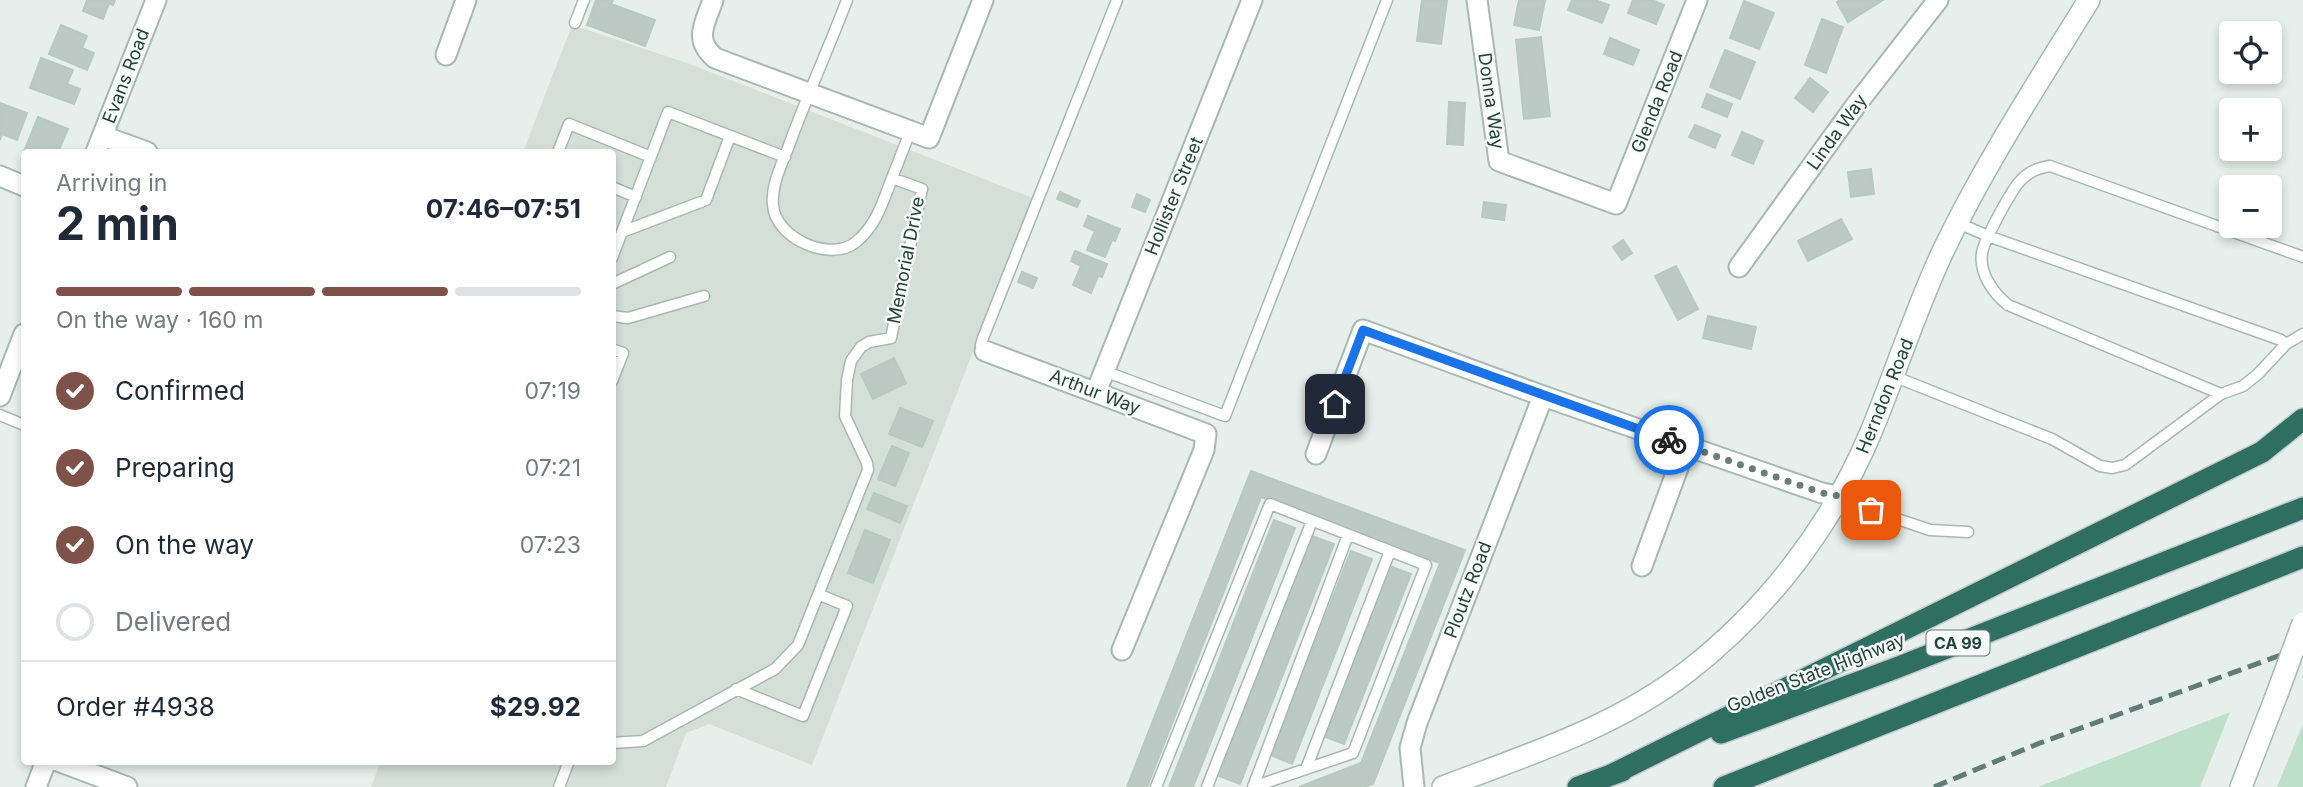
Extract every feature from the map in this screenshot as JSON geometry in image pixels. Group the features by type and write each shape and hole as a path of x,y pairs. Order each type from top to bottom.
{"highway":[{"path":"1611,775 2262,452 2303,419"},
{"name":"Golden State Highway","path":"1578,787 1896,668 2303,508"},
{"name":"CA 99","path":"1724,787 2303,557"}],"street":[{"name":"Evans Road","path":"99,144 156,0"},
{"path":"446,55 466,0"},
{"path":"713,0 701,35 705,48 715,58 929,138 983,0"},
{"name":"Hollister Street","path":"1096,392 1252,0"},
{"name":"Donna Way","path":"1477,0 1499,161 1616,204"},
{"name":"Glenda Road","path":"1616,204 1697,0"},
{"name":"Linda Way","path":"1739,267 1856,105 1938,0"},
{"name":"Herndon Road","path":"1443,787 1591,730 1686,673 1730,636 1778,585 1807,546 1854,470 1944,250 2008,131 2090,0"},
{"path":"99,144 129,149"},
{"path":"0,176 21,185"},
{"path":"1316,454 1363,330 1686,446 1822,493 1839,496"},
{"path":"1,393 21,342"},
{"name":"Arthur Way","path":"985,351 1206,435 1204,450 1122,650"},
{"name":"Ploutz Road","path":"1414,787 1410,748 1417,723 1543,396"},
{"path":"1642,566 1686,446"},
{"path":"2241,787 2303,623"},
{"path":"36,787 44,765"},
{"path":"69,765 127,787"}],"lane":[{"path":"575,23 584,0"},
{"name":"Memorial Drive","path":"820,595 868,470 845,416 851,360 861,347 869,342 891,338 922,189 892,178 869,231 853,245 833,250 813,247 798,240 785,231 777,219 773,206 774,189 808,92 825,58 847,0"},
{"path":"985,351 981,345 1117,0"},
{"path":"1104,371 1225,416 1387,0"},
{"path":"616,248 668,112 785,157"},
{"path":"559,149 569,124 651,157"},
{"path":"892,178 910,132"},
{"path":"622,232 706,200 730,136"},
{"path":"2221,394 2008,305 1996,296 1988,282 1982,253 1988,236 2019,182 2035,169 2050,166 2303,257"},
{"path":"616,189 636,197"},
{"path":"1958,223 2268,335 2286,344"},
{"path":"616,282 670,257"},
{"path":"616,316 628,318 704,296"},
{"path":"1893,376 2052,439 2099,466 2112,468 2124,465 2221,394 2244,386 2286,344 2303,334"},
{"path":"616,351 622,353 616,370"},
{"path":"0,415 21,424"},
{"path":"1839,496 1930,530 1968,532"},
{"path":"1156,787 1270,505 1426,565 1353,753 1253,787"},
{"path":"1207,787 1312,521"},
{"path":"1253,787 1348,535"},
{"path":"1306,769 1390,551"},
{"path":"616,743 643,741 736,689 775,669 798,645 820,595 847,606 803,716 736,689"},
{"path":"559,787 567,765"}],"shaded area":[{"path":"572,25 687,63 1033,198 812,765 709,724 686,733 666,787 371,787 379,765 616,765 616,149 524,149"}],"green space":[{"path":"2230,712 2200,787 2038,787"},
{"path":"2303,724 2303,787 2277,787"}],"building":[{"path":"87,0 115,0 113,5 109,3 103,19 83,11"},
{"path":"596,0 613,0 611,4 655,20 645,46 587,25"},
{"path":"1422,0 1447,0 1441,44 1417,41"},
{"path":"1519,0 1545,0 1539,30 1514,25"},
{"path":"1572,0 1595,0 1609,5 1602,23 1568,10"},
{"path":"1633,0 1652,0 1664,5 1656,24 1628,13"},
{"path":"1883,0 1848,22 1837,2"},
{"path":"1744,1 1774,13 1759,49 1730,38"},
{"path":"1822,19 1843,27 1826,73 1805,65"},
{"path":"61,25 87,36 82,48 94,53 87,70 49,54"},
{"path":"1541,37 1550,116 1524,119 1516,40"},
{"path":"1610,38 1639,50 1633,65 1604,54"},
{"path":"1725,50 1755,62 1740,99 1710,87"},
{"path":"41,58 73,70 67,84 80,89 74,104 30,88"},
{"path":"1810,78 1828,92 1813,112 1795,98"},
{"path":"1707,94 1732,104 1727,117 1702,107"},
{"path":"1449,102 1465,103 1463,145 1447,144"},
{"path":"0,103 27,113 17,140 2,134 0,140"},
{"path":"38,117 68,129 59,149 25,149"},
{"path":"1695,125 1720,135 1715,148 1689,137"},
{"path":"1742,132 1763,141 1753,164 1732,155"},
{"path":"1871,169 1874,194 1851,197 1848,172"},
{"path":"1060,192 1080,201 1077,207 1057,199"},
{"path":"1137,194 1150,200 1145,212 1132,207"},
{"path":"1484,202 1506,205 1504,220 1482,217"},
{"path":"1088,216 1120,229 1105,257 1087,250 1095,231 1084,226"},
{"path":"1841,219 1852,239 1808,261 1798,241"},
{"path":"1623,240 1632,253 1622,260 1613,247"},
{"path":"1075,251 1107,264 1091,293 1073,285 1081,266 1071,261"},
{"path":"1676,266 1698,309 1678,320 1655,276"},
{"path":"1022,272 1037,278 1033,288 1018,282"},
{"path":"1708,316 1756,327 1751,349 1703,338"},
{"path":"894,358 906,383 873,399 861,374"},
{"path":"900,408 933,421 922,447 889,434"},
{"path":"892,446 909,453 895,486 878,479"},
{"path":"1251,471 1465,550 1373,784 1364,787 1299,787 1361,763 1440,563 1261,497 1147,787 1127,787"},
{"path":"874,493 907,506 900,523 867,509"},
{"path":"1274,520 1295,528 1193,787 1169,787"},
{"path":"865,530 890,540 873,583 848,573"},
{"path":"1312,536 1334,544 1240,784 1219,776"},
{"path":"1351,551 1372,559 1292,764 1271,755"},
{"path":"1390,566 1411,574 1344,744 1323,736"}],"railway":[{"path":"1934,787 2040,743 2303,647"}],"way so far":[{"path":"1669,440 1822,493 1839,496 1871,510"}],"route":[{"path":"1335,404 1363,330 1669,440"}]}
